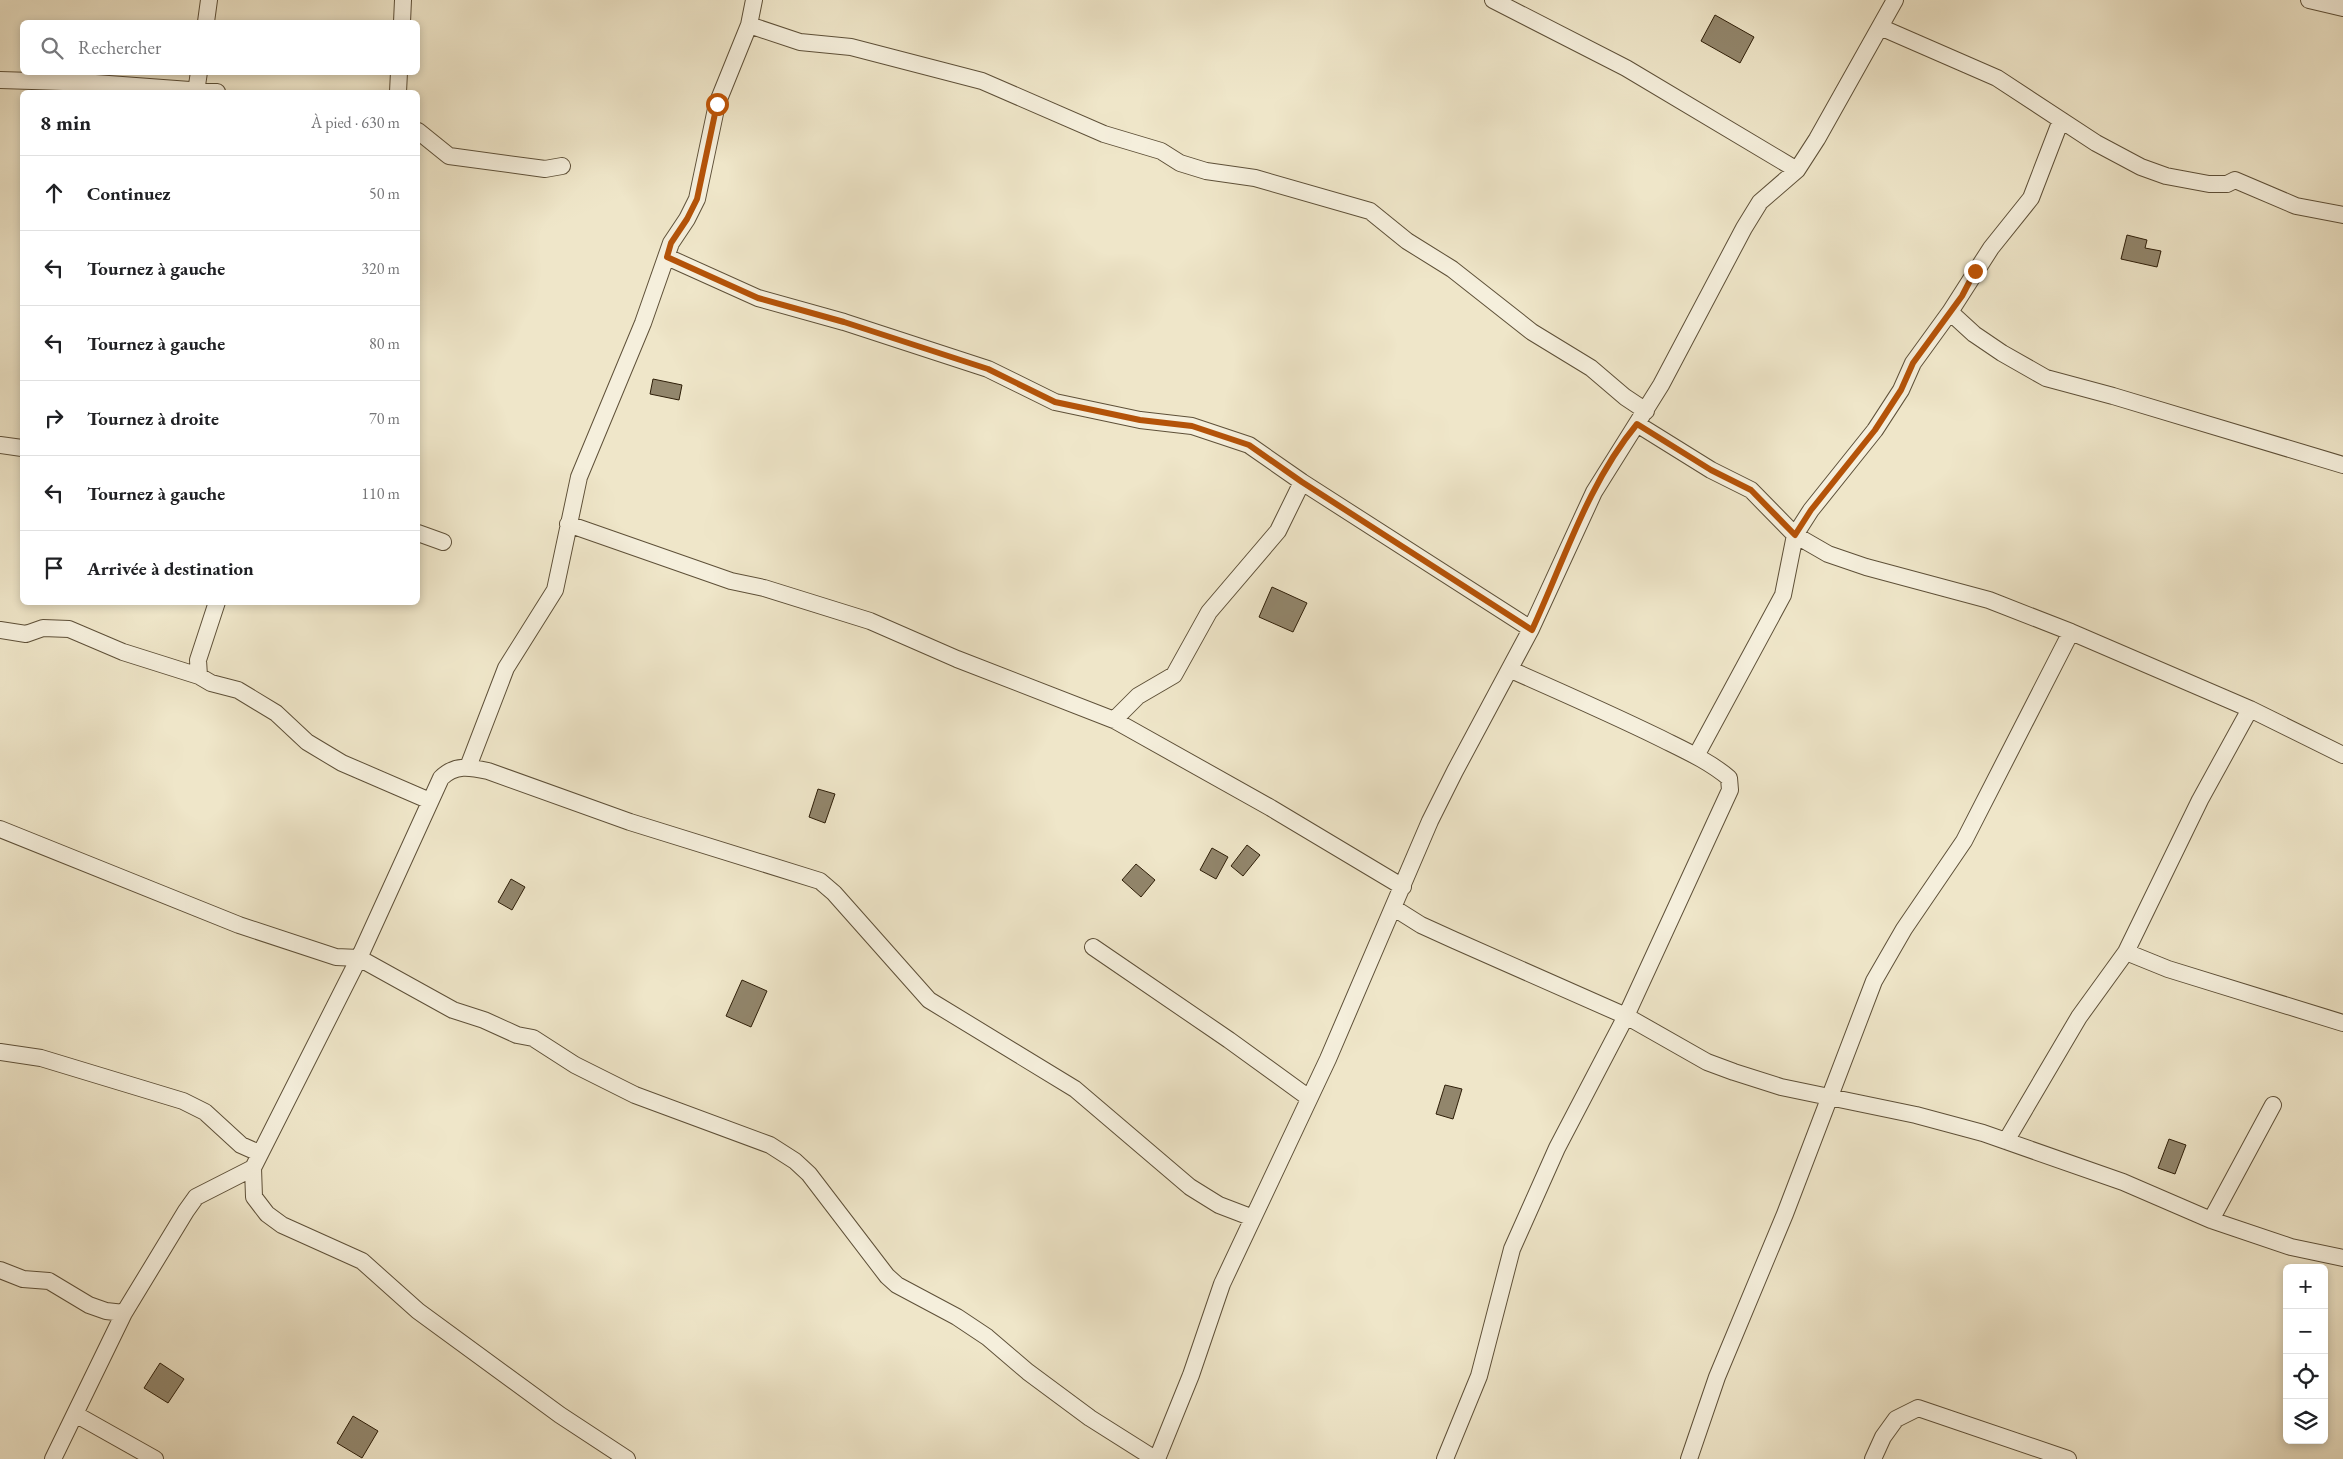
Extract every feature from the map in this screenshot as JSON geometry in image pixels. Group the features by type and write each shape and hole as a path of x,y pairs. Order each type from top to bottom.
{"street":[{"path":"206,20 209,0"},
{"path":"402,20 403,0"},
{"path":"468,767 506,668 555,590 568,524 580,477 640,333 671,243 687,219 697,199 717,104 749,25 754,0"},
{"path":"1493,0 1626,68 1797,170"},
{"path":"0,829 239,925 336,956 359,958 453,1010 484,1020 517,1035 533,1038 575,1065 635,1095 770,1145 795,1161 809,1174 887,1276 897,1285 919,1295 980,1332 1090,1418 1156,1459 1191,1375 1222,1284 1394,908 1430,821 1454,771 1532,630 1594,492 1641,417 1760,202 1797,170 1817,139 1895,0"},
{"path":"2309,0 2343,8"},
{"path":"749,25 800,42 851,47 982,81 1104,134 1161,150 1180,163 1206,171 1255,178 1370,211 1407,241 1452,269 1532,332 1591,368 1625,397 1641,417 1711,470 1751,490 1795,535 1828,554 1866,567 1988,600 2071,632 2250,709 2343,755"},
{"path":"1880,27 1997,78 2104,147 2142,167 2166,176 2209,184 2227,184 2235,180 2296,206 2343,215"},
{"path":"196,90 199,75"},
{"path":"398,90 399,75"},
{"path":"0,80 178,90"},
{"path":"1696,756 1783,595 1795,535 1811,510 1875,430 1901,390 1913,363 1950,312 1991,248 2031,198 2061,120"},
{"path":"420,132 449,156 545,169 562,166"},
{"path":"667,257 758,298 844,322 988,369 1055,402 1140,420 1192,426 1249,445 1302,482 1532,630"},
{"path":"1950,312 1974,334 2002,353 2046,378 2113,396 2343,466"},
{"path":"0,445 20,448"},
{"path":"1114,720 1138,696 1174,675 1209,612 1278,531 1302,482"},
{"path":"568,524 731,581 764,588 877,624 957,659 1114,720 1271,808 1403,887"},
{"path":"420,534 443,542"},
{"path":"199,676 198,660 216,605"},
{"path":"0,630 26,634 44,628 69,629 123,652 199,676 211,683 238,690 276,713 308,742 342,763 430,801"},
{"path":"1689,1459 1717,1377 1784,1214 1874,981 1904,929 1964,841 2071,632"},
{"path":"1445,1459 1479,1376 1512,1249 1557,1148 1626,1016 1730,790 1729,778 1716,767 1696,756 1626,721 1511,670"},
{"path":"2006,1141 2079,1017 2126,952 2200,800 2250,709"},
{"path":"626,1459 560,1416 418,1311 362,1262 282,1225 267,1214 254,1197 256,1160 359,958 441,778 449,770 468,767 488,771 630,822 820,881 834,893 930,1000 1075,1089 1190,1187 1219,1205 1253,1218"},
{"path":"1394,908 1421,925 1626,1016 1707,1062 1782,1087 1916,1115 2006,1141 2130,1185 2211,1220 2291,1247 2343,1258"},
{"path":"1094,946 1230,1040 1308,1098"},
{"path":"2126,952 2168,969 2343,1023"},
{"path":"0,1052 41,1058 183,1101 205,1112 256,1160"},
{"path":"2211,1220 2273,1104"},
{"path":"53,1459 124,1313 196,1196 256,1160"},
{"path":"0,1270 23,1279 49,1281 89,1305 106,1311 124,1313"},
{"path":"1873,1459 1883,1437 1896,1419 1918,1408 2068,1459"},
{"path":"75,1414 155,1459"}],"building":[{"path":"1715,15 1754,37 1740,63 1701,41"},
{"path":"2127,235 2147,240 2145,248 2161,251 2157,267 2121,259"},
{"path":"653,379 682,385 679,400 650,394"},
{"path":"1272,587 1307,603 1293,632 1259,617"},
{"path":"818,789 835,794 825,823 809,817"},
{"path":"1247,845 1260,855 1243,876 1231,866"},
{"path":"1212,848 1228,857 1216,879 1200,870"},
{"path":"1136,864 1155,880 1141,897 1122,880"},
{"path":"511,879 525,887 512,910 498,902"},
{"path":"742,980 767,991 751,1027 726,1016"},
{"path":"1445,1085 1462,1089 1453,1119 1436,1114"},
{"path":"2169,1139 2186,1145 2175,1174 2158,1168"},
{"path":"160,1363 184,1379 168,1403 144,1388"},
{"path":"353,1416 378,1431 362,1458 337,1443"}],"route":[{"path":"717,104 704,158 697,199 687,219 671,243 667,257 758,298 844,322 988,369 1055,402 1140,420 1192,426 1249,445 1416,557 1532,630 1558,568 1594,492 1620,448 1637,424 1711,470 1751,490 1795,535 1811,510 1857,450 1875,430 1901,390 1913,363 1962,296 1975,271"}]}
